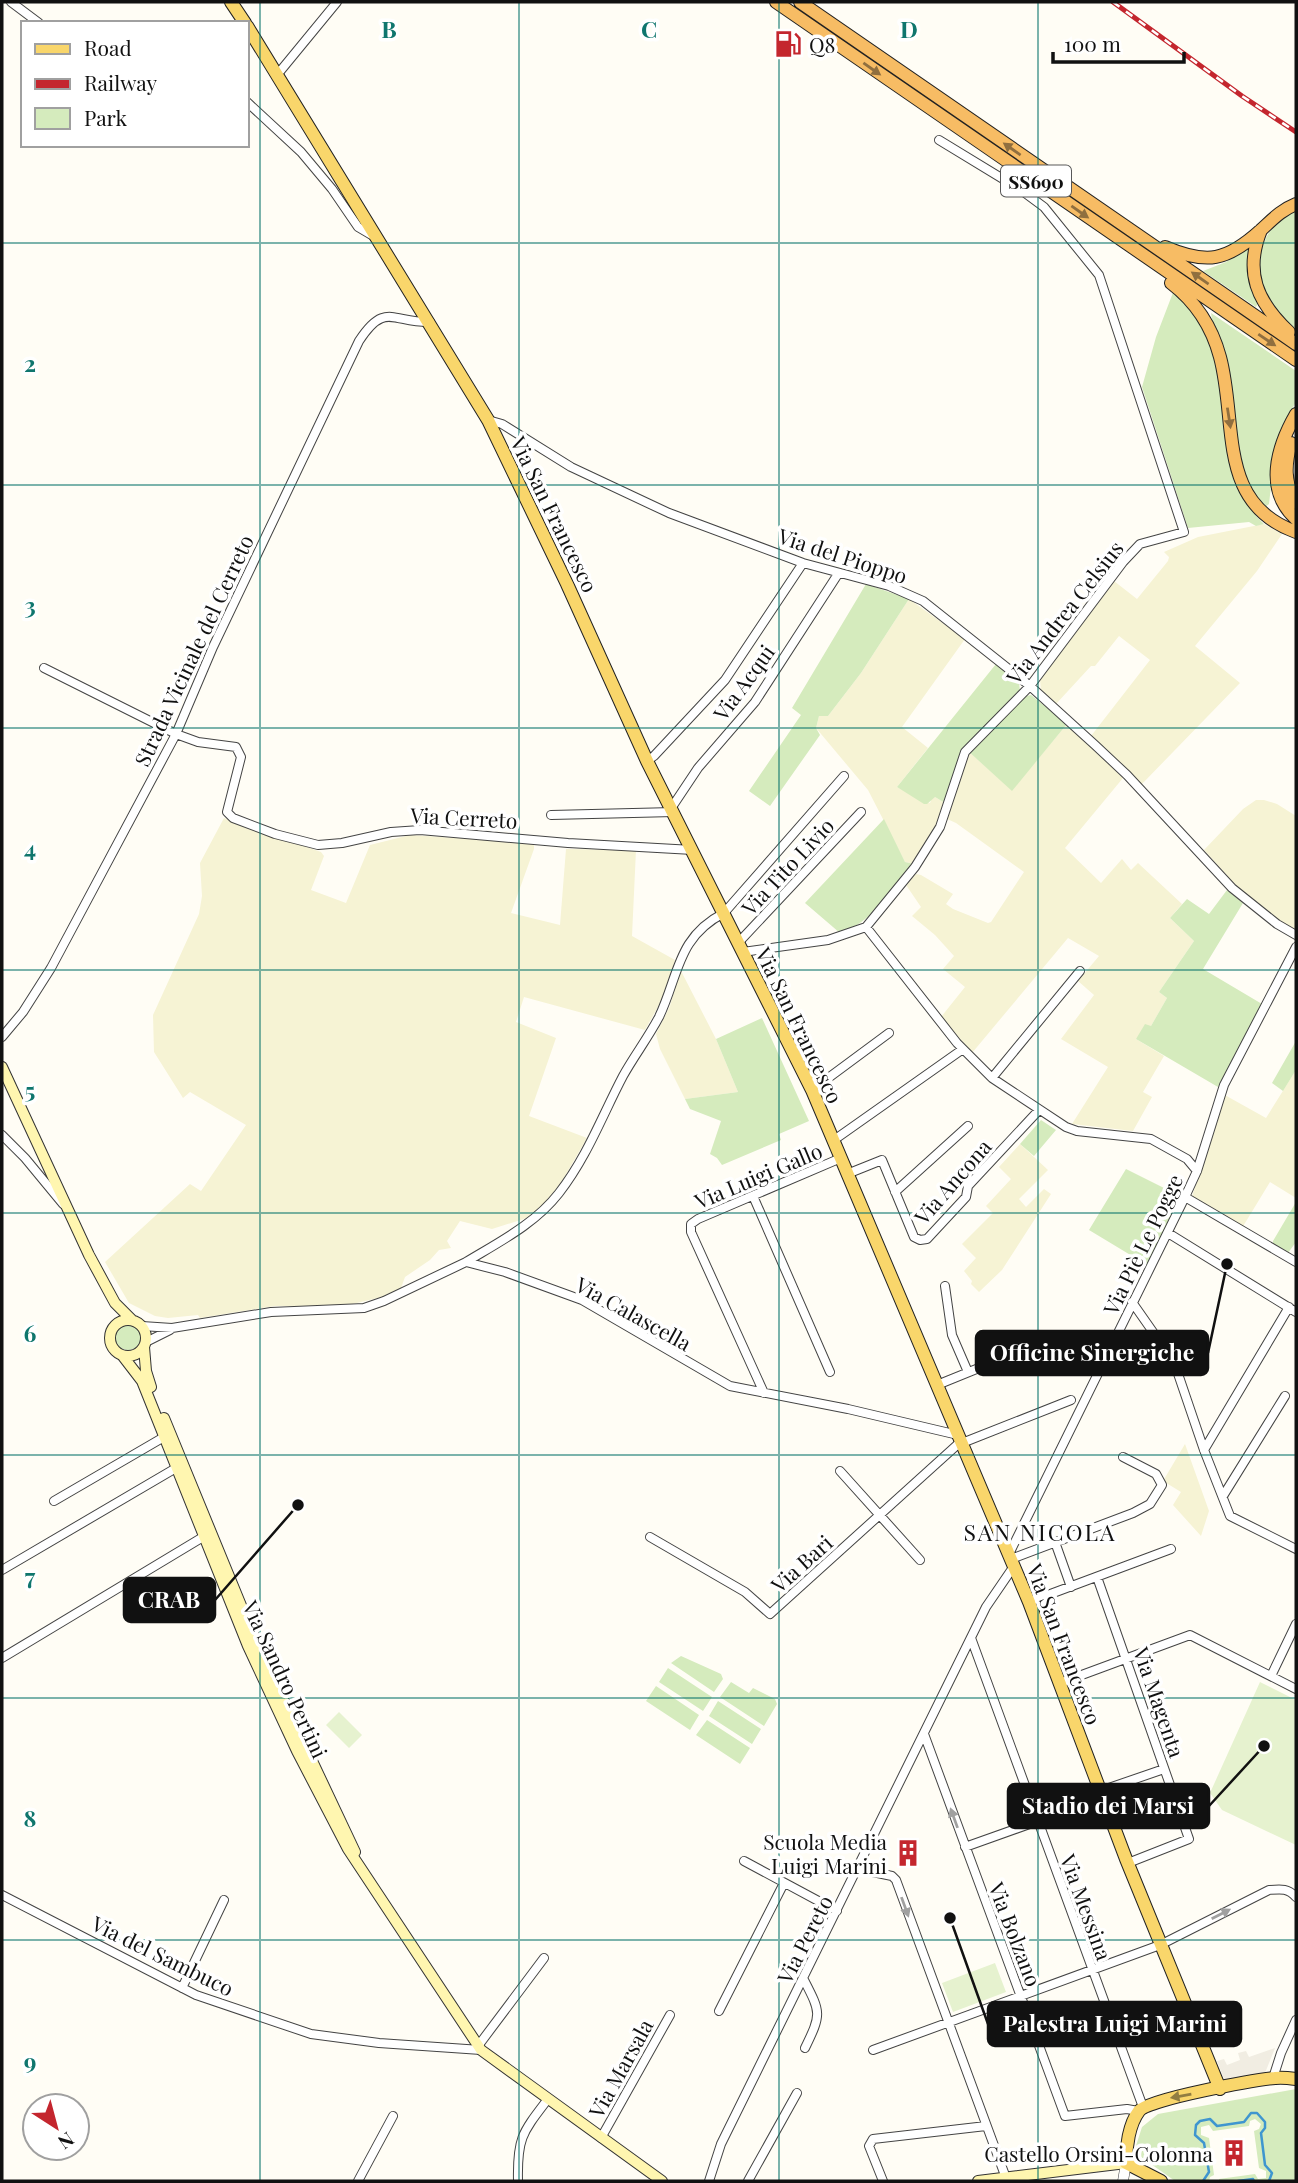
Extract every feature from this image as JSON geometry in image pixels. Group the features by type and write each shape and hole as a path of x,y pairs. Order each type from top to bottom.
{"highway":[{"name":"SS690","path":"776,2 1296,360"},
{"name":"SS690","path":"800,2 1296,344"},
{"path":"1139,236 1185,256 1202,259 1226,253 1261,230 1279,213 1296,204"},
{"path":"1261,230 1253,261 1257,289 1268,310 1296,338"},
{"path":"1123,242 1182,292 1203,316 1217,346 1222,365 1242,485 1260,511 1296,532"},
{"path":"1296,414 1282,446 1277,480 1281,501 1296,519"},
{"path":"1296,431 1288,454 1286,476 1296,503"}],"main road":[{"name":"Via San Francesco","path":"234,3 244,21"},
{"name":"Via San Francesco","path":"248,27 488,420 567,584 647,761 812,1090 1012,1560 1160,1945 1220,2089"},
{"name":"Via Sandro Pertini","path":"2,1067 108,1292 115,1303 142,1326 146,1335 146,1371 149,1383 256,1642 348,1833 358,1861"},
{"name":"Via Sandro Pertini","path":"108,1292 112,1305 111,1344 142,1381 248,1646 335,1828 479,2048 662,2181"},
{"path":"113,1328 121,1321 132,1320"},
{"path":"122,1355 134,1355 145,1344"},
{"path":"1126,2163 1126,2149 1140,2109 1169,2098 1273,2078 1296,2079"},
{"path":"978,2181 1126,2163 1161,2181"}],"street":[{"path":"11,2 36,21"},
{"path":"277,75 337,2"},
{"path":"248,104 301,152 332,189 358,227 375,237"},
{"name":"Via Andrea Celsius","path":"866,928 915,867 940,827 965,752 1030,686 1123,562 1140,544 1184,532 1100,275 1044,207 939,140"},
{"name":"Strada Vicinale del Cerreto","path":"2,1037 23,1012 51,968 176,734 213,648 359,341 369,327 383,317 394,316 430,322"},
{"name":"Via del Pioppo","path":"488,420 502,424 591,478 669,513 803,564 889,586 923,601 1030,686 1127,775 1232,888 1276,924 1296,934"},
{"path":"647,761 724,680 803,564"},
{"name":"Via Acqui","path":"673,810 698,768 755,702 838,573"},
{"name":"Via Cerreto","path":"44,668 176,734 195,741 239,749 241,757 238,775 226,810 230,816 275,834 314,845 420,830 568,843 693,850"},
{"path":"142,1326 172,1328 271,1312 364,1308 466,1262 530,1222 559,1194 589,1147 622,1078 658,1018 684,950 702,928 724,913 844,776"},
{"path":"551,815 673,810"},
{"name":"Via Tito Livio","path":"741,948 861,812"},
{"path":"741,948 828,940 866,928 963,1049 992,1078 1066,1127 1077,1131 1151,1139 1187,1159 1197,1171"},
{"name":"Via Piè Le Pogge","path":"1012,1560 1132,1302 1197,1171 1224,1085 1296,947"},
{"path":"992,1078 1080,971"},
{"path":"812,1090 888,1033"},
{"path":"834,1140 963,1049"},
{"name":"Via Ancona","path":"847,1174 882,1160 914,1237 920,1240 927,1238 966,1197 968,1186 1039,1110"},
{"path":"895,1192 968,1126"},
{"path":"2,1135 25,1158 67,1209"},
{"name":"Via Luigi Gallo","path":"764,1393 691,1232 691,1224 841,1158"},
{"path":"753,1195 830,1372"},
{"path":"1185,1197 1296,1260"},
{"path":"1168,1233 1292,1310 1204,1450"},
{"name":"Via Calascella","path":"466,1262 505,1272 573,1297 600,1310 726,1385 848,1409 960,1439"},
{"path":"945,1286 952,1335 968,1372"},
{"path":"1132,1302 1174,1362 1227,1511 1234,1519 1296,1549"},
{"path":"145,1344 172,1328"},
{"path":"937,1385 1048,1340"},
{"path":"1223,1496 1285,1396"},
{"name":"Via Bari","path":"650,1537 745,1592 771,1614 957,1445 960,1439 1071,1400"},
{"path":"54,1501 164,1437"},
{"path":"1012,1560 1150,1504 1162,1486 1160,1479 1156,1474 1123,1457"},
{"path":"2,1570 176,1468"},
{"path":"839,1471 920,1560"},
{"path":"2,1658 204,1537"},
{"path":"1055,1542 1071,1587"},
{"path":"1029,1602 1171,1549"},
{"name":"Via Pereto","path":"709,2181 721,2144 986,1607 1012,1560"},
{"name":"Via Magenta","path":"1097,1577 1189,1839 1128,1863"},
{"path":"1271,1676 1296,1623"},
{"path":"1060,1683 1190,1635 1296,1689"},
{"name":"Via Messina","path":"971,1638 1140,2109"},
{"name":"Via Bolzano","path":"924,1734 1065,2116 1140,2109"},
{"path":"1100,1791 1164,1769"},
{"path":"964,1847 1038,1821"},
{"path":"744,1861 837,1911"},
{"path":"858,1869 892,1876 896,1880 1006,2178"},
{"path":"719,2011 784,1883"},
{"path":"873,2050 1160,1945 1269,1890 1290,1891 1296,1897"},
{"name":"Via del Sambuco","path":"2,1895 219,2004 316,2034 379,2043 479,2048"},
{"path":"182,1987 224,1900"},
{"path":"479,2048 544,1958"},
{"path":"803,1978 817,2004 819,2014 805,2048"},
{"name":"Via Marsala","path":"601,2138 670,2015"},
{"path":"1273,2078 1296,2020"},
{"path":"748,2181 797,2093"},
{"path":"518,2181 517,2154 521,2137 548,2099"},
{"path":"358,2181 393,2116"},
{"path":"883,2181 869,2146 873,2139 986,2126"},
{"path":"1123,2181 1126,2163"}],"shaded area":[{"path":"1264,524 1282,534 1257,571 1195,646 1240,683 1141,785 1091,736 1150,660 1119,636 1095,666 1091,666 1056,704 1041,691 1040,680 1114,581 1137,599 1168,561 1169,557 1164,552 1198,537"},
{"path":"909,599 965,639 902,727 928,748 897,787 930,803 935,797 945,803 928,844 914,864 905,862 868,790 816,728 819,716 828,716 861,673"},
{"path":"1067,724 1123,778 1065,848 1101,883 1122,859 1131,870 1138,863 1182,904 1170,918 1194,941 1159,992 1167,998 1151,1026 1136,1039 1164,1056 1143,1092 1152,1097 1133,1131 1072,1124 1108,1067 1061,1039 1094,995 1078,981 1099,956 1068,938 972,1053 941,1017 965,987 943,969 954,956 935,935 912,916 921,907 906,885 916,874 921,875 953,894 946,904 953,909 991,922 1024,872 945,818 968,751 1012,790"},
{"path":"1256,800 1277,804 1296,816 1296,933 1259,911 1204,850 1243,809"},
{"path":"224,818 321,852 324,856 311,890 346,903 370,845 410,835 534,843 511,913 560,925 566,849 636,850 632,936 675,960 664,996 645,1030 524,997 516,1022 556,1038 529,1116 587,1138 561,1183 530,1217 492,1229 460,1221 447,1241 451,1248 439,1250 430,1260 405,1277 401,1288 386,1296 344,1306 275,1306 200,1318 198,1315 168,1318 155,1316 129,1303 105,1262 190,1184 201,1191 246,1125 190,1092 183,1098 154,1052 153,1015 199,914 202,896 200,863"},
{"path":"680,969 716,1039 738,1092 685,1099 660,1049 656,1034 670,1006"},
{"path":"1296,1070 1296,1198 1270,1182 1242,1228 1192,1197 1223,1094 1266,1118"},
{"path":"1020,1144 1048,1170 1019,1199 1026,1207 1044,1189 1051,1194 1002,1270 979,1292 964,1271 976,1258 962,1244 993,1213 986,1206 1011,1179 999,1167"},
{"path":"1185,1444 1209,1511 1201,1536 1173,1505 1181,1492 1163,1481"},
{"path":"1275,2048 1265,2073 1226,2084 1217,2061 1224,2059 1227,2065 1240,2060 1238,2053 1246,2051 1249,2057"}],"green space":[{"path":"1296,211 1296,335 1270,307 1263,289 1260,262 1266,238 1273,227"},
{"path":"1249,248 1254,295 1258,303 1256,307 1203,271 1226,262"},
{"path":"1174,290 1188,302 1216,349 1245,500 1264,524 1256,526 1249,522 1188,528 1142,387 1156,337"},
{"path":"1211,313 1296,371 1296,402 1276,442 1269,504 1264,508 1243,474 1234,430 1226,363"},
{"path":"866,584 909,599 861,673 828,716 819,716 816,728 820,735 770,806 749,791 801,715 792,708"},
{"path":"996,664 1019,683 1020,691 969,743 945,803 935,797 924,804 897,787"},
{"path":"1031,695 1067,724 1012,791 968,751 1026,696"},
{"path":"884,819 905,862 914,864 871,914 851,929 840,933 805,903"},
{"path":"1227,890 1243,903 1203,969 1262,1004 1218,1087 1136,1039 1145,1024 1151,1026 1167,998 1159,992 1194,941 1170,918 1187,899 1209,914"},
{"path":"762,1018 809,1121 779,1134 781,1140 722,1165 710,1154 721,1121 690,1109 685,1099 738,1092 716,1039"},
{"path":"1296,1041 1296,1070 1283,1091 1272,1083"},
{"path":"1041,1120 1056,1130 1034,1156 1020,1144"},
{"path":"1126,1169 1182,1197 1147,1265 1089,1230"},
{"path":"1296,1202 1296,1242 1288,1253 1273,1244 1273,1241"},
{"path":"128,1324 138,1327 141,1337 138,1347 128,1350 118,1347 115,1337 118,1327"},
{"path":"681,1656 721,1674 723,1679 714,1692 671,1663"},
{"path":"668,1668 712,1697 703,1711 659,1682"},
{"path":"731,1682 749,1693 753,1688 775,1699 777,1704 764,1726 720,1697"},
{"path":"1260,1682 1296,1700 1296,1845 1222,1810 1210,1793"},
{"path":"656,1686 699,1715 690,1730 646,1701"},
{"path":"718,1701 761,1729 752,1744 709,1716"},
{"path":"339,1712 362,1735 349,1748 326,1725"},
{"path":"707,1720 750,1748 740,1764 696,1735"},
{"path":"995,1963 1006,1992 953,2012 942,1983"},
{"path":"1296,2089 1296,2181 1219,2181 1255,2174 1258,2179 1266,2178 1266,2171 1259,2168 1254,2131 1259,2129 1261,2124 1255,2119 1250,2121 1249,2126 1213,2131 1209,2125 1201,2127 1201,2135 1209,2138 1214,2175 1209,2181 1175,2181 1134,2152 1142,2127 1158,2114"}],"waterway":[{"path":"1203,2181 1209,2172 1204,2143 1195,2135 1196,2125 1200,2121 1210,2119 1217,2126 1244,2122 1251,2113 1257,2113 1265,2122 1261,2133 1265,2165 1272,2173 1269,2181"},
{"path":"1238,2181 1254,2181"}],"railway":[{"path":"1113,2 1296,132"}],"place":[{"name":"Q8","path":"788,44"},
{"name":"Officine Sinergiche","path":"1227,1264"},
{"name":"CRAB","path":"298,1505"},
{"name":"Stadio dei Marsi","path":"1264,1746"},
{"name":"Scuola Media Luigi Marini","path":"908,1853"},
{"name":"Palestra Luigi Marini","path":"950,1918"},
{"name":"Castello Orsini-Colonna","path":"1234,2153"}],"district":[{"name":"SAN NICOLA","path":"1040,1531"}]}
